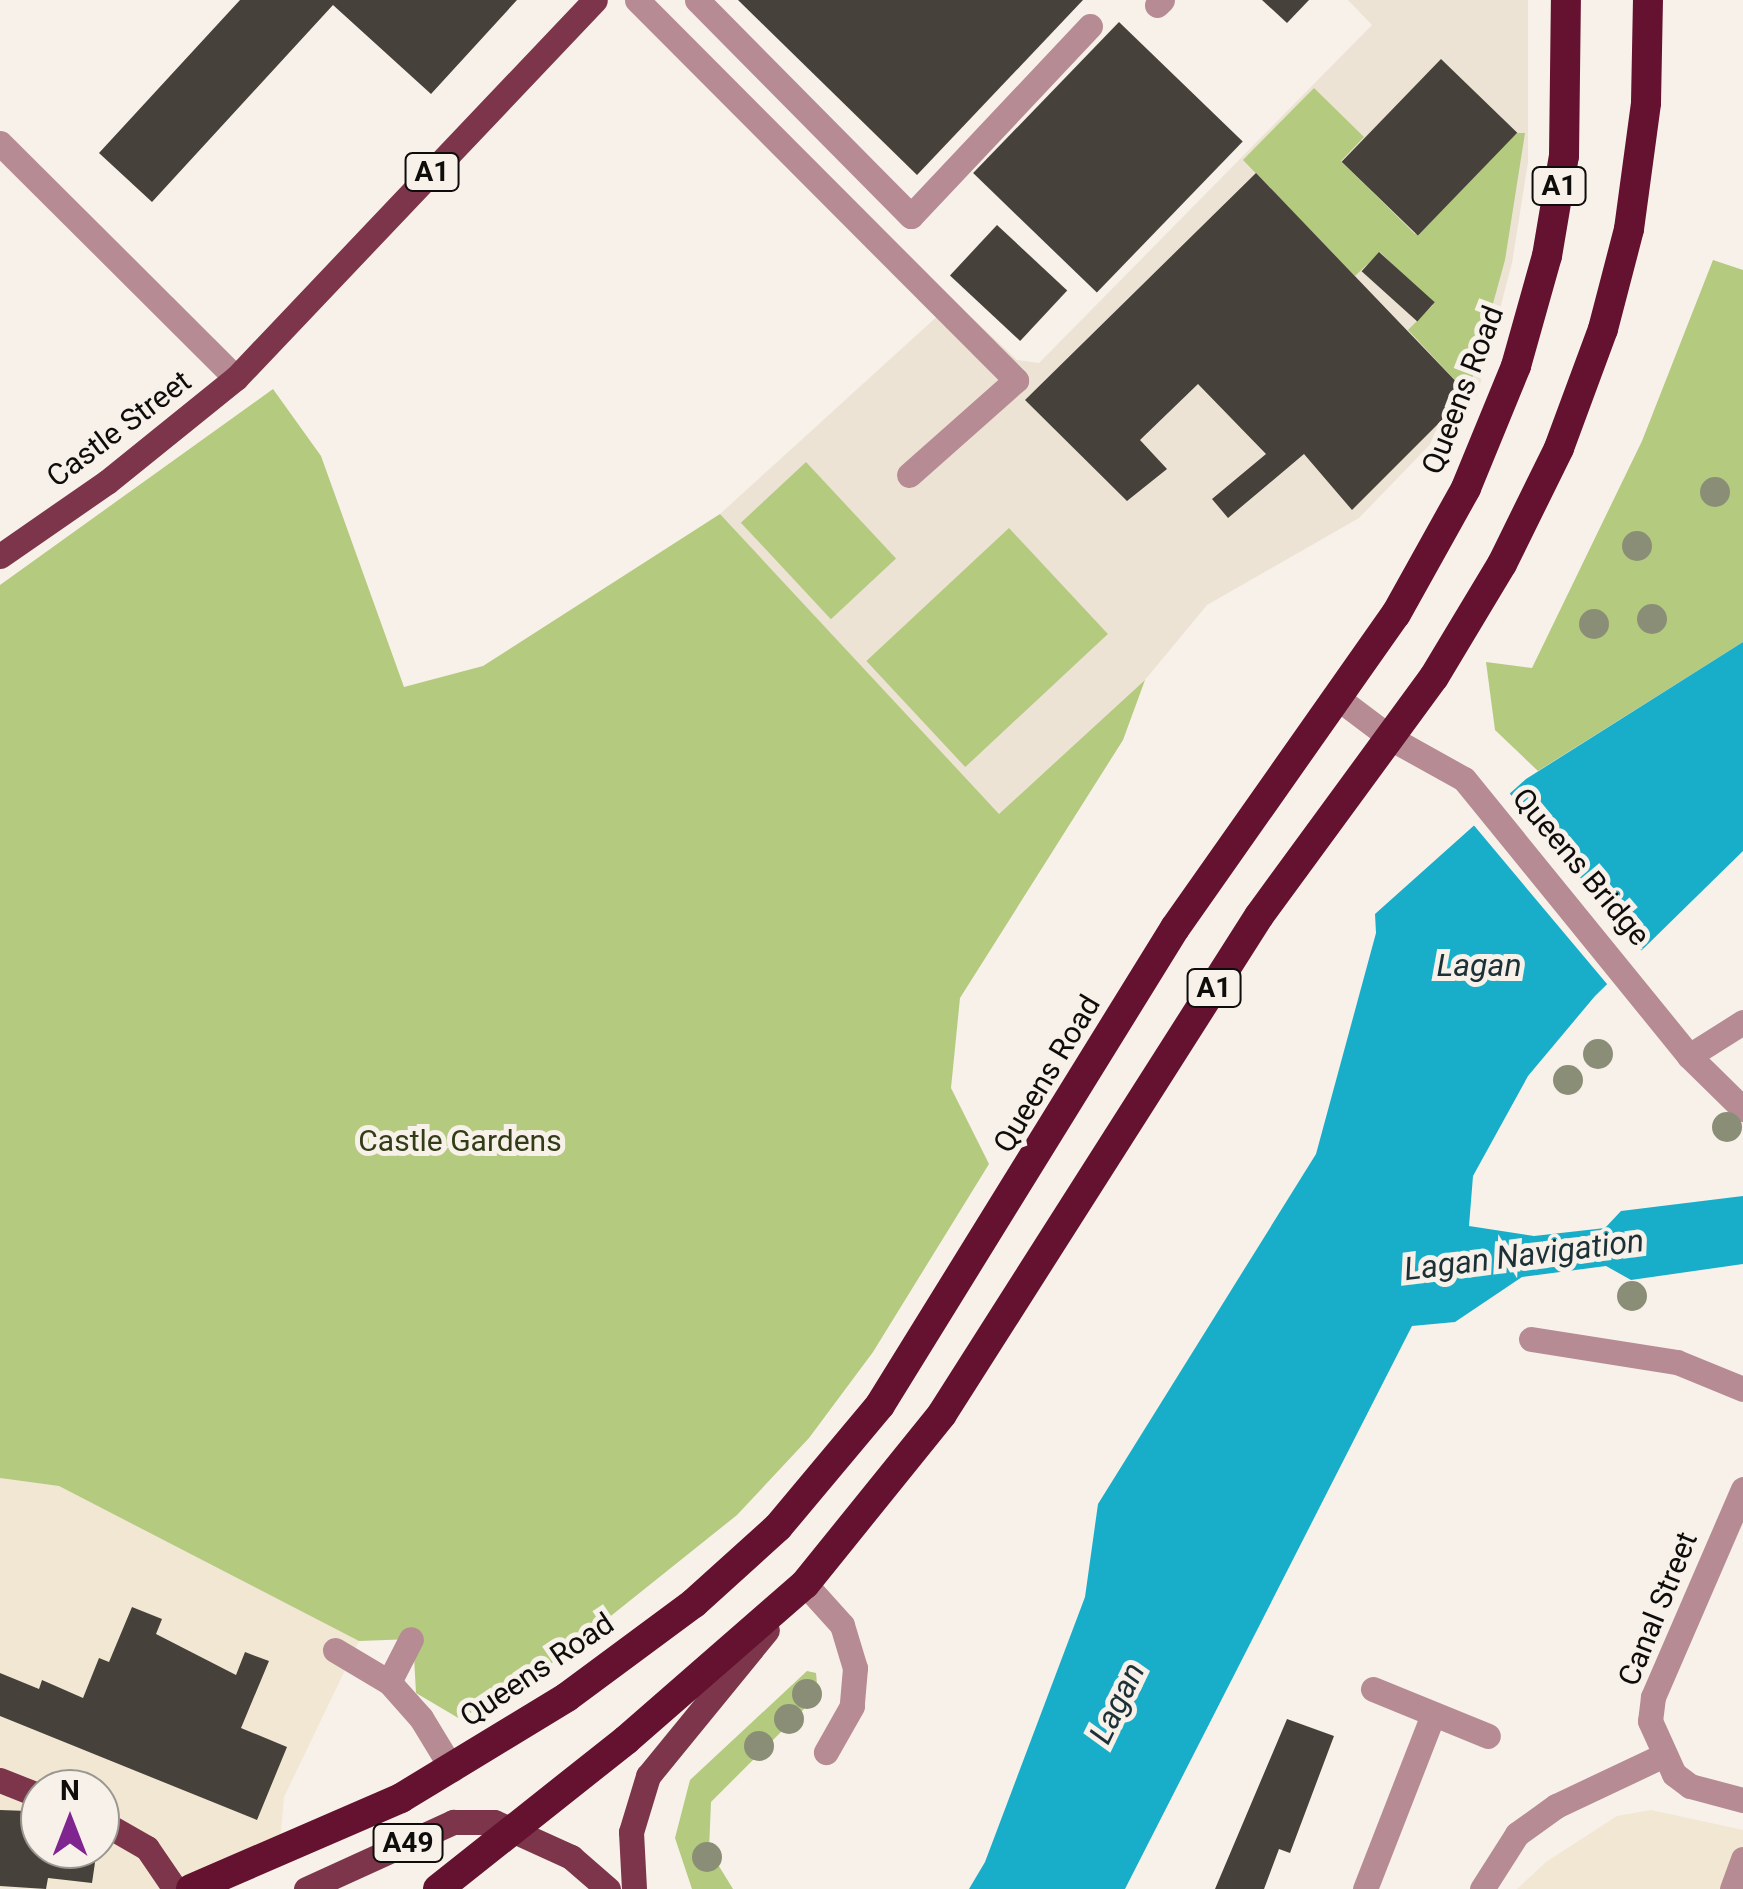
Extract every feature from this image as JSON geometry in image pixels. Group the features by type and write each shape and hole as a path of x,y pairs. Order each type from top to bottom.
{"highway":[{"name":"Queens Road","path":"191,1889 452,1769 567,1696 694,1603 778,1527 880,1405 1046,1146 1175,928 1396,614 1466,488 1516,366 1547,256 1564,156 1566,0"},
{"name":"A1","path":"438,1889 805,1584 942,1414 1259,916 1392,739 1502,564 1559,448 1603,329 1629,229 1646,103 1648,0"}],"main road":[{"name":"Castle Street","path":"0,556 107,482 236,378 595,0"},
{"path":"634,1889 631,1832 648,1776 805,1584"},
{"name":"A49","path":"306,1889 453,1822 515,1827 572,1857 608,1889"},
{"path":"120,1833 148,1848 175,1889"}],"street":[{"path":"637,0 1016,380 909,475"},
{"path":"697,0 910,216 1090,26"},
{"path":"0,143 236,378"},
{"name":"Queens Bridge","path":"1339,699 1392,739 1473,789 1632,980 1689,1056 1743,1110"},
{"path":"1689,1056 1743,1022"},
{"path":"1532,1339 1677,1362 1743,1389"},
{"name":"Canal Street","path":"1662,1756 1650,1720 1653,1696 1743,1489"},
{"path":"805,1584 842,1624 856,1668 852,1706 826,1752"},
{"path":"389,1682 410,1639"},
{"path":"335,1650 389,1682 422,1718 452,1769"},
{"path":"1373,1689 1488,1736"},
{"path":"1365,1889 1433,1715"},
{"path":"1482,1889 1518,1834 1556,1806 1662,1756 1690,1786 1743,1800"},
{"path":"1732,1889 1743,1859"}],"shaded area":[{"path":"1348,0 1528,0 1528,162 1512,263 1477,396 1359,518 1207,605 1145,680 999,815 720,514 954,301 1017,360 1039,363 1372,25"},
{"path":"0,1478 59,1486 359,1641 284,1797 280,1841 160,1889 0,1889"},
{"path":"1651,1810 1743,1830 1743,1889 1517,1889 1546,1862 1617,1816"}],"green space":[{"path":"1314,88 1364,137 1341,161 1415,234 1517,133 1525,133 1505,260 1468,394 1408,330 1433,305 1380,252 1355,276 1243,160"},
{"path":"1713,260 1743,270 1743,642 1538,771 1495,730 1486,662 1532,668 1642,441"},
{"name":"Castle Gardens","path":"273,389 321,456 404,687 483,666 720,514 999,814 1145,680 1123,740 960,998 951,1088 989,1164 873,1352 809,1438 737,1515 537,1675 460,1719 416,1693 413,1639 359,1641 59,1486 0,1478 0,585"},
{"path":"806,462 896,559 831,619 741,523"},
{"path":"1009,528 1108,634 965,767 866,661"},
{"path":"807,1671 816,1673 818,1695 711,1802 709,1850 733,1889 692,1889 675,1838 690,1780"}],"water":[{"name":"Lagan","path":"1743,642 1743,851 1595,996 1528,1076 1473,1176 1469,1226 1534,1236 1605,1228 1621,1211 1743,1196 1743,1264 1631,1280 1606,1266 1522,1277 1455,1322 1412,1326 1125,1889 969,1889 985,1862 1085,1597 1098,1504 1316,1154 1376,933 1375,914 1526,779"}],"pier":[{"path":"1506,789 1644,954 1607,985 1469,820"}],"building":[{"path":"240,0 517,0 431,94 333,5 152,202 99,153"},
{"path":"738,0 1083,0 917,175"},
{"path":"1262,0 1309,0 1287,23"},
{"path":"1119,22 1243,141 1097,293 973,173"},
{"path":"1441,59 1517,133 1418,235 1342,162"},
{"path":"1256,173 1468,394 1352,510 1304,454 1228,518 1212,499 1266,454 1198,384 1140,440 1167,469 1127,501 1025,400"},
{"path":"997,225 1067,290 1020,341 950,275"},
{"path":"1379,252 1435,302 1417,322 1362,271"},
{"path":"132,1607 162,1619 156,1634 236,1675 245,1652 269,1661 241,1728 287,1747 257,1820 0,1716 0,1673 39,1689 42,1680 83,1698 99,1658 109,1662"},
{"path":"1287,1719 1334,1736 1290,1853 1279,1849 1264,1889 1215,1889"},
{"path":"0,1810 20,1811 20,1869 94,1869 92,1883 48,1878 46,1889 0,1886"}],"water label":[{"name":"Lagan Navigation","path":"1524,1255"}]}
